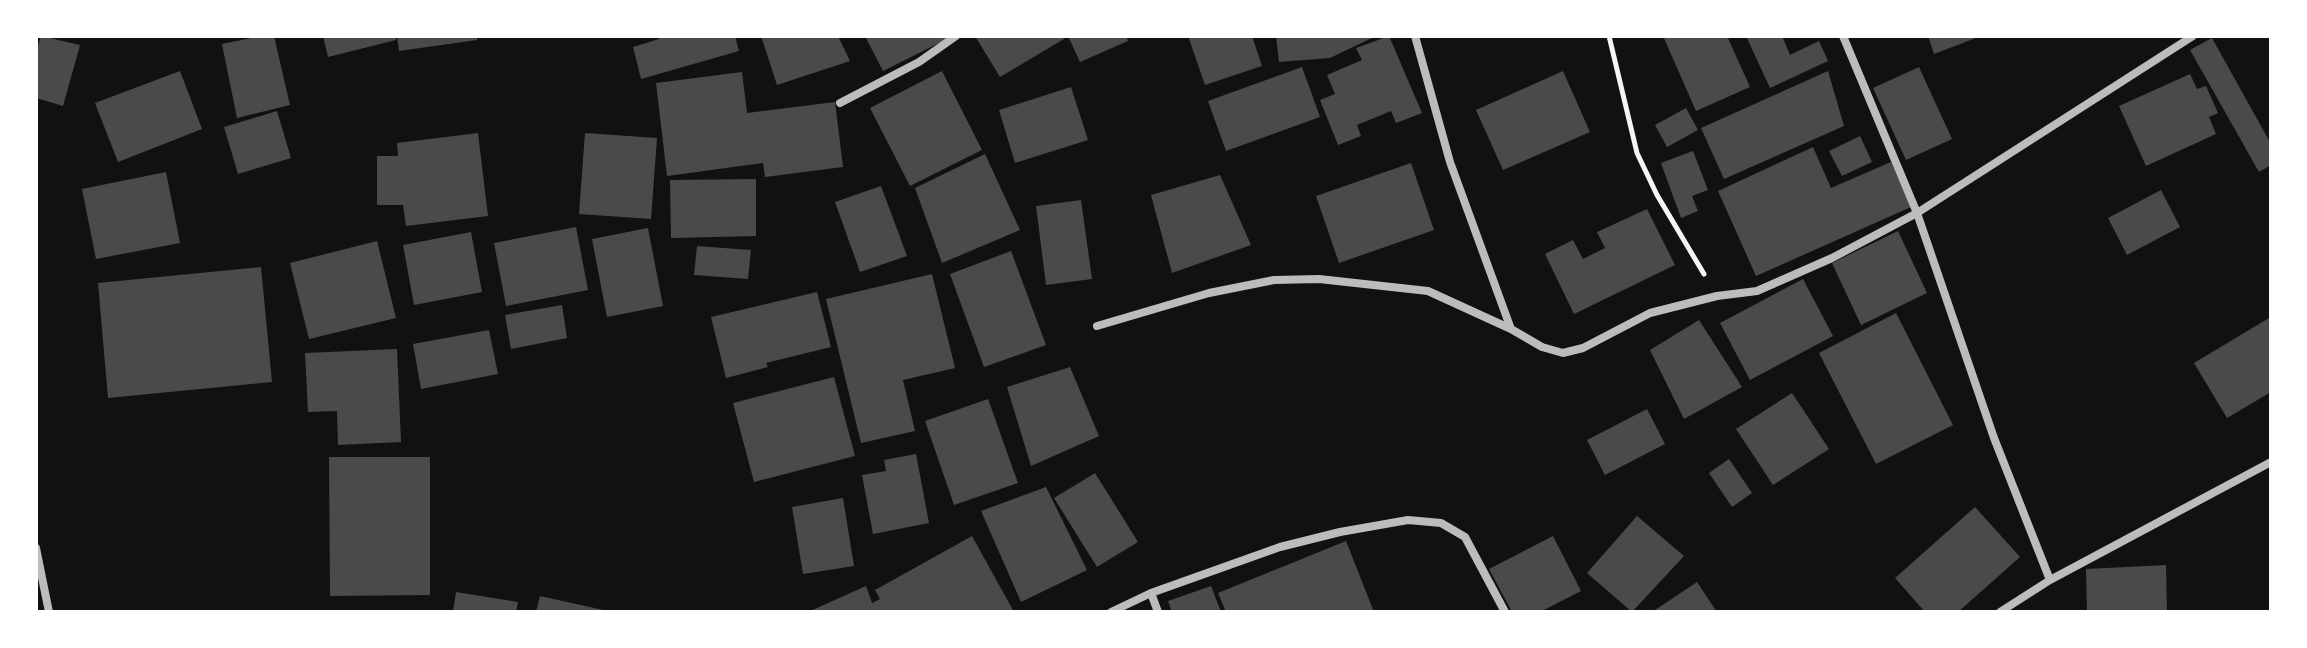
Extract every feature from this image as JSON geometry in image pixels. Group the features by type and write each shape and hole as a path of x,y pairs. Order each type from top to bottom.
{"street":[{"path":"840,103 919,62 956,36"},
{"path":"1415,36 1450,162 1511,329"},
{"path":"1843,36 1917,213 1994,438 2050,580"},
{"path":"1097,326 1209,293 1274,280 1319,279 1428,291 1511,329 1542,347 1563,353 1583,348 1650,313 1717,296 1757,291 1781,282 1917,213 2193,36"},
{"path":"2000,612 2050,580 2271,462"},
{"path":"1111,612 1151,593 1280,547 1408,520 1441,523 1465,537 1505,612"},
{"path":"36,548 49,612"},
{"path":"1151,593 1158,612"}],"path":[{"path":"1609,36 1637,153 1657,195 1717,296"}],"building":[{"path":"41,36 80,45 63,106 36,98 36,52"},
{"path":"274,36 290,105 237,118 222,44"},
{"path":"323,36 395,36 396,40 328,57"},
{"path":"397,36 477,36 477,40 399,51"},
{"path":"658,36 735,36 739,51 641,79 633,47 659,39"},
{"path":"761,36 838,36 850,61 777,85"},
{"path":"865,36 945,36 947,39 883,71"},
{"path":"975,36 1063,36 1064,39 1000,77"},
{"path":"1068,36 1126,36 1128,41 1080,62"},
{"path":"1188,36 1252,36 1262,66 1205,85"},
{"path":"1276,36 1376,36 1330,58 1279,62"},
{"path":"1389,36 1422,113 1396,123 1391,111 1357,125 1361,136 1338,145 1320,100 1335,94 1327,75 1362,60 1356,48"},
{"path":"1663,36 1727,36 1750,87 1696,111"},
{"path":"1746,36 1788,36 1783,38 1790,55 1819,41 1828,61 1770,88"},
{"path":"1928,36 1981,36 1934,54"},
{"path":"2212,38 2271,144 2271,165 2259,172 2190,50"},
{"path":"1302,67 1320,117 1226,151 1208,101"},
{"path":"1919,67 1952,139 1906,160 1873,88"},
{"path":"180,71 202,129 118,162 95,103"},
{"path":"942,71 982,150 910,186 870,108"},
{"path":"1563,71 1590,132 1503,170 1476,110"},
{"path":"1828,71 1844,126 1724,179 1701,128"},
{"path":"742,72 747,113 835,102 843,167 765,177 763,163 667,176 656,83"},
{"path":"2190,74 2197,89 2206,86 2218,113 2209,117 2216,134 2146,166 2119,106"},
{"path":"1071,87 1088,140 1015,163 999,110"},
{"path":"1686,108 1698,130 1667,147 1655,125"},
{"path":"277,111 291,158 238,174 224,127"},
{"path":"478,133 488,216 406,226 403,205 377,205 377,156 398,156 397,143"},
{"path":"585,133 657,138 651,219 579,214"},
{"path":"1860,136 1872,162 1842,176 1829,151"},
{"path":"1813,147 1831,188 1891,162 1911,207 1756,276 1718,191"},
{"path":"1693,151 1708,190 1692,196 1698,211 1681,218 1661,163"},
{"path":"985,154 1020,230 942,263 915,188"},
{"path":"1411,163 1434,230 1339,263 1316,196"},
{"path":"166,172 180,243 96,259 82,189"},
{"path":"1220,175 1251,245 1172,273 1151,195"},
{"path":"756,179 756,236 671,238 670,180"},
{"path":"881,186 907,256 860,272 835,202"},
{"path":"2161,190 2180,227 2127,255 2108,218"},
{"path":"1081,200 1092,279 1046,285 1036,206"},
{"path":"1647,209 1675,265 1574,314 1545,254 1573,240 1583,259 1605,248 1597,232"},
{"path":"576,227 588,290 506,306 494,243"},
{"path":"648,228 663,306 607,317 592,239"},
{"path":"1898,231 1927,293 1861,325 1832,263"},
{"path":"471,232 482,292 414,305 403,245"},
{"path":"377,241 396,318 309,339 290,263"},
{"path":"697,246 751,250 748,279 694,275"},
{"path":"1011,251 1046,345 984,367 950,274"},
{"path":"261,267 272,382 108,398 98,283"},
{"path":"932,274 955,368 903,380 915,431 861,443 826,299"},
{"path":"1803,279 1833,336 1750,380 1720,323"},
{"path":"817,292 831,347 766,363 768,367 726,378 711,317"},
{"path":"562,305 567,338 511,349 505,315"},
{"path":"1896,313 1953,425 1876,464 1819,353"},
{"path":"2269,318 2271,392 2227,418 2194,363"},
{"path":"1699,320 1742,387 1684,419 1650,350"},
{"path":"489,330 498,374 421,389 413,344"},
{"path":"397,349 401,442 338,445 337,411 308,412 305,353"},
{"path":"1070,367 1099,436 1031,466 1007,387"},
{"path":"834,377 855,456 754,482 733,403"},
{"path":"1792,393 1829,449 1773,485 1736,429"},
{"path":"988,399 1018,483 954,505 925,421"},
{"path":"1647,409 1665,444 1605,475 1587,440"},
{"path":"916,454 929,523 873,534 862,475 886,471 884,460"},
{"path":"329,457 430,457 430,595 330,596"},
{"path":"1729,459 1752,493 1732,507 1709,473"},
{"path":"1095,473 1138,542 1097,567 1054,498"},
{"path":"1046,487 1087,570 1021,602 981,511"},
{"path":"843,498 854,566 803,574 792,507"},
{"path":"1975,507 2020,557 1958,612 1925,612 1895,578"},
{"path":"1637,516 1684,556 1632,612 1587,573"},
{"path":"972,536 1014,612 808,612 866,586 872,603 880,599 875,590"},
{"path":"1553,536 1581,591 1540,612 1512,612 1489,569"},
{"path":"1346,541 1374,612 1226,612 1218,593"},
{"path":"2166,565 2167,612 2087,612 2086,569"},
{"path":"1697,582 1717,612 1652,612"},
{"path":"1211,586 1221,612 1172,612 1168,601"},
{"path":"456,592 518,602 516,612 453,612"},
{"path":"540,596 608,611 608,612 536,612"}]}
